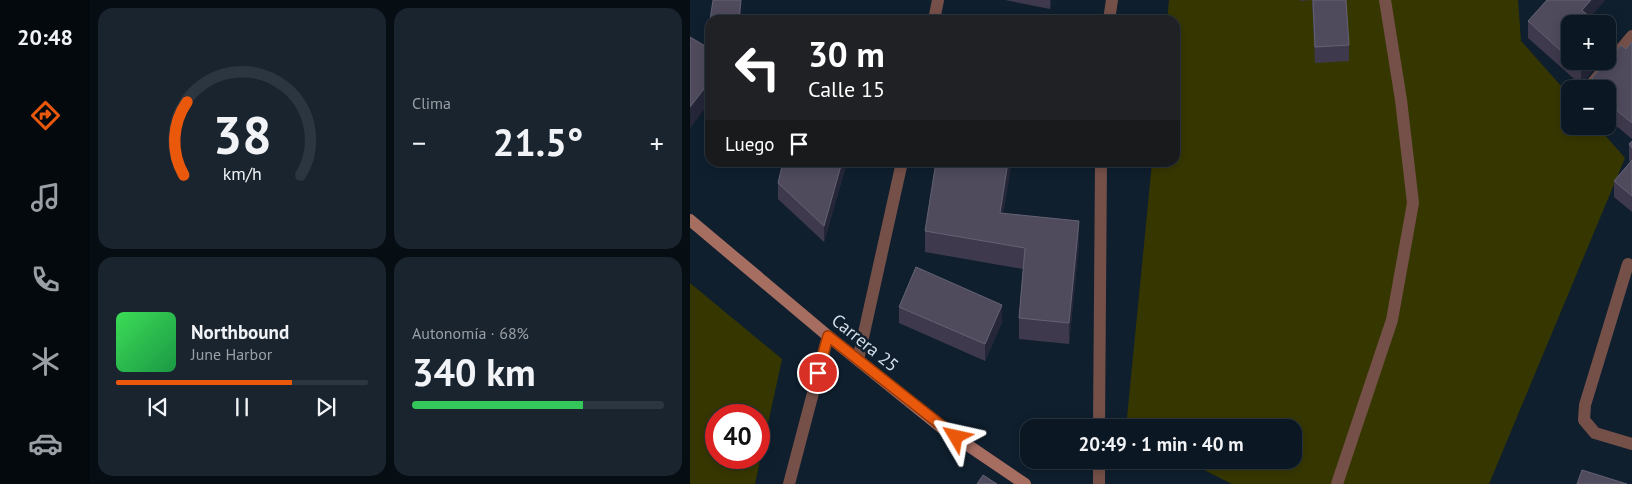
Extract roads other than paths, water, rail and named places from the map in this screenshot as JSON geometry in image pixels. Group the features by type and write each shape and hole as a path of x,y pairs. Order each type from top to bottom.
{"street":[{"path":"935,15 938,0"},
{"path":"1110,15 1112,0"},
{"path":"1337,484 1392,320 1413,203 1401,100 1384,0"},
{"path":"1595,80 1632,36"},
{"path":"858,360 901,167"},
{"path":"1099,419 1100,167"},
{"name":"Carrera 25","path":"690,220 828,336 941,427 1026,484"},
{"path":"1628,264 1585,405 1584,420 1595,433 1632,444"},
{"path":"789,484 828,336"},
{"path":"1099,469 1099,484"}]}
